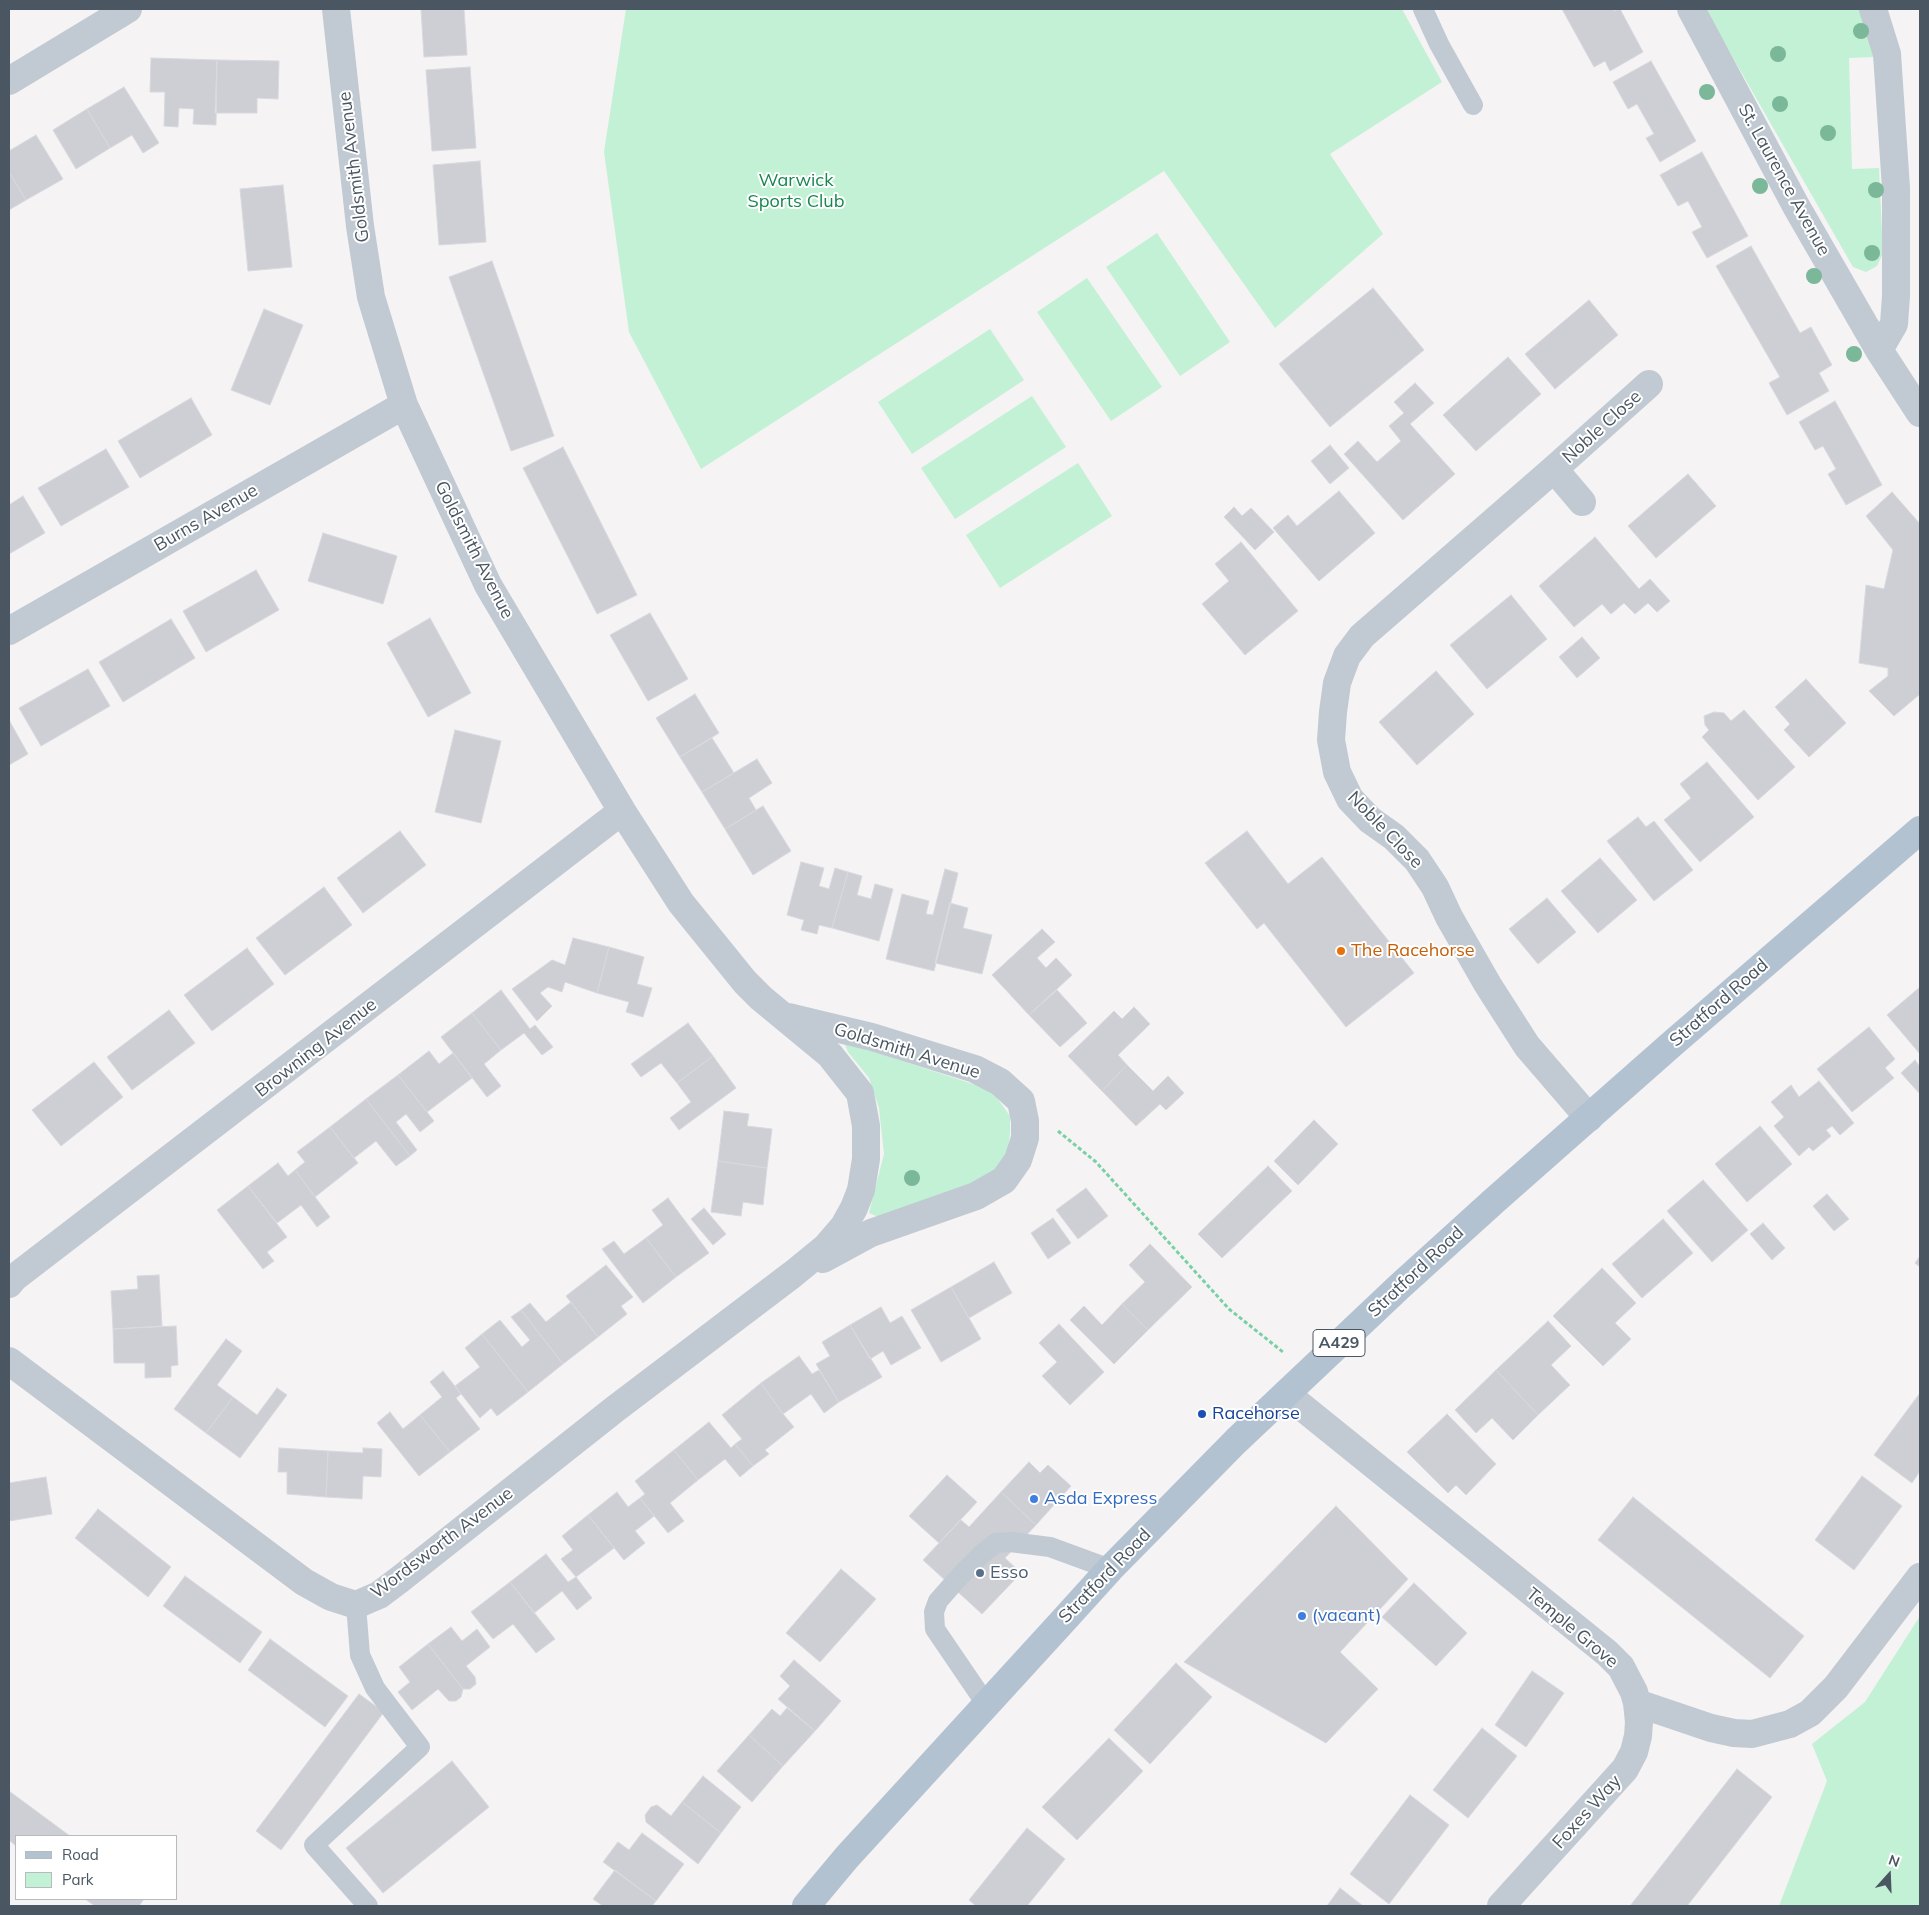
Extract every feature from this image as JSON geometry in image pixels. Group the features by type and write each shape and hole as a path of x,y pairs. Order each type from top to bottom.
{"main road":[{"name":"Stratford Road","path":"806,1906 847,1857 986,1704 1110,1570 1215,1462 1495,1200 1673,1043 1920,830"}],"street":[{"path":"9,80 128,9"},
{"name":"Goldsmith Avenue","path":"336,9 360,226 371,297 404,405 488,585 622,811 680,903 745,982 761,998 830,1055 860,1093 866,1126 866,1159"},
{"name":"St. Laurence Avenue","path":"1691,9 1796,206 1879,350 1920,413"},
{"path":"1873,9 1887,54 1896,188 1896,296 1894,324 1879,350"},
{"name":"Noble Close","path":"1589,1118 1527,1046 1488,985 1449,917 1435,887 1418,860 1394,837 1370,820 1350,799 1337,772 1331,740 1337,683 1347,656 1362,636 1649,384"},
{"name":"Burns Avenue","path":"9,631 404,405"},
{"name":"Noble Close","path":"1554,469 1582,502"},
{"name":"Browning Avenue","path":"9,1284 14,1278 622,811"},
{"name":"Goldsmith Avenue","path":"785,1016 872,1037 975,1069 1000,1082 1021,1101"},
{"name":"Wordsworth Avenue","path":"793,1274 871,1234 976,1196 1004,1180 1018,1160 1025,1138 1025,1121 1021,1101"},
{"name":"Wordsworth Avenue","path":"9,1361 304,1582 331,1597 356,1604 379,1595 399,1580 608,1415 826,1247 844,1226 854,1208 861,1190 866,1159"},
{"name":"Temple Grove","path":"1286,1394 1607,1653 1621,1667 1634,1692 1637,1703"},
{"path":"1637,1703 1712,1728 1734,1733 1752,1734 1790,1724 1810,1713 1836,1686 1920,1577"},
{"name":"Foxes Way","path":"1501,1906 1625,1770 1634,1752 1638,1736 1640,1722 1637,1703"}],"lane":[{"path":"1423,9 1439,44 1473,105"},
{"path":"986,1704 935,1629 934,1612 938,1602 960,1576 996,1543 1010,1542 1050,1547 1110,1570"},
{"path":"356,1604 360,1655 375,1688 420,1747 314,1845 368,1906"}],"path":[{"path":"1021,1101 1096,1162 1229,1309 1309,1372"}],"green space":[{"name":"Warwick Sports Club","path":"626,9 1402,9 1442,82 1330,154 1383,234 1275,328 1164,171 701,469 629,332 604,152"},
{"path":"1705,9 1865,9 1875,57 1849,58 1852,169 1879,168 1883,253 1877,266 1866,272 1853,267"},
{"path":"1157,233 1230,342 1180,376 1106,267"},
{"path":"1087,278 1162,387 1111,421 1037,312"},
{"path":"990,329 1024,380 912,454 878,402"},
{"path":"1032,396 1066,447 955,519 921,468"},
{"path":"1078,463 1112,516 1000,588 966,535"},
{"path":"844,1042 982,1087 995,1095 1010,1116 1007,1156 988,1178 881,1218 869,1213 884,1154 879,1108 869,1078 848,1052"},
{"path":"1920,1616 1920,1906 1779,1906 1827,1781 1812,1744 1865,1702"}],"building":[{"path":"421,9 464,9 467,55 424,57"},
{"path":"1562,9 1612,9 1614,11 1620,9 1643,52 1610,71 1605,61 1594,67"},
{"path":"151,58 217,60 216,125 193,124 194,109 179,108 178,127 164,126 165,92 150,92"},
{"path":"217,60 279,61 278,99 257,98 257,113 215,113"},
{"path":"1651,61 1696,141 1660,162 1646,138 1654,134 1637,104 1628,109 1613,82"},
{"path":"470,67 476,148 432,151 426,70"},
{"path":"124,87 159,143 143,153 132,135 110,148 87,109"},
{"path":"87,109 110,148 76,169 53,130"},
{"path":"36,135 63,179 26,200 9,172 9,151"},
{"path":"1702,152 1748,236 1707,258 1692,232 1702,227 1688,201 1678,206 1660,175"},
{"path":"480,161 486,242 439,245 433,165"},
{"path":"9,172 26,200 9,210"},
{"path":"283,185 292,267 248,271 240,189"},
{"path":"1751,246 1800,333 1811,327 1832,365 1819,373 1829,391 1787,415 1769,383 1780,377 1716,266"},
{"path":"492,261 554,436 511,451 449,277"},
{"path":"1373,288 1424,350 1330,427 1279,364"},
{"path":"1589,300 1618,335 1555,389 1525,354"},
{"path":"264,309 303,325 270,405 231,390"},
{"path":"1508,357 1541,394 1476,451 1443,415"},
{"path":"1415,383 1434,403 1410,424 1455,474 1403,520 1344,454 1358,441 1377,462 1401,441 1389,426 1404,413 1394,402"},
{"path":"191,398 212,435 140,478 118,441"},
{"path":"1835,401 1882,485 1846,505 1828,474 1836,469 1823,446 1815,450 1799,422"},
{"path":"1330,445 1349,468 1330,484 1311,461"},
{"path":"563,447 637,595 597,614 523,468"},
{"path":"106,449 129,487 61,526 38,488"},
{"path":"1688,474 1716,506 1656,558 1628,526"},
{"path":"1339,491 1375,533 1319,581 1273,528 1288,515 1297,526"},
{"path":"1892,492 1920,524 1920,694 1894,716 1869,691 1888,676 1888,668 1859,663 1866,585 1884,589 1893,550 1866,516"},
{"path":"23,496 45,533 9,554 9,505"},
{"path":"1234,507 1242,516 1251,508 1274,532 1255,550 1224,517"},
{"path":"323,533 397,556 383,604 308,581"},
{"path":"1595,537 1639,589 1650,579 1670,601 1657,612 1648,603 1635,614 1624,603 1611,614 1602,604 1574,627 1539,586"},
{"path":"1241,542 1298,611 1245,655 1202,604 1229,581 1215,564"},
{"path":"256,570 279,610 206,652 183,611"},
{"path":"1511,595 1547,639 1487,689 1450,645"},
{"path":"650,613 688,679 648,701 610,635"},
{"path":"430,618 471,693 428,717 387,643"},
{"path":"171,619 195,658 123,702 99,662"},
{"path":"1582,637 1600,658 1577,678 1559,657"},
{"path":"88,669 110,706 41,746 19,708"},
{"path":"1436,671 1474,714 1417,765 1379,722"},
{"path":"1806,679 1846,723 1809,757 1784,730 1790,724 1775,707"},
{"path":"695,694 719,733 680,757 656,718"},
{"path":"1744,710 1795,767 1758,800 1702,737 1709,730 1705,725 1704,716 1714,712 1724,713 1731,721"},
{"path":"9,720 28,754 9,765"},
{"path":"455,730 501,741 481,823 435,812"},
{"path":"712,738 734,773 702,792 680,757"},
{"path":"757,759 772,783 749,798 756,810 725,829 702,792"},
{"path":"1707,762 1754,817 1700,862 1664,820 1691,798 1680,784"},
{"path":"763,806 791,851 753,875 725,829"},
{"path":"1638,817 1646,827 1654,821 1693,870 1654,901 1607,841"},
{"path":"400,831 426,865 363,913 337,878"},
{"name":"The Racehorse","path":"1247,831 1288,884 1322,857 1414,973 1346,1027 1264,923 1257,929 1205,863"},
{"path":"1600,858 1637,900 1598,933 1561,891"},
{"path":"801,862 824,868 819,886 829,889 835,868 848,872 832,928 819,925 817,934 801,930 804,920 787,915"},
{"path":"945,869 958,873 934,971 886,959 902,894 929,901 926,914 933,915"},
{"path":"848,872 862,876 857,895 871,899 875,884 893,889 879,941 832,928"},
{"path":"324,887 352,925 285,975 256,938"},
{"path":"1547,898 1576,932 1538,964 1509,929"},
{"path":"950,903 968,908 963,928 992,935 982,974 935,963"},
{"path":"1042,929 1055,942 1037,958 1046,968 1056,958 1072,975 1029,1015 992,975"},
{"path":"573,938 609,947 597,993 565,982 562,992 548,987 540,993 552,1006 537,1021 512,989 552,960 565,965"},
{"path":"609,947 644,957 637,984 652,988 643,1017 626,1012 629,1002 597,993"},
{"path":"247,948 274,984 212,1031 184,995"},
{"path":"1920,987 1920,1054 1887,1015"},
{"path":"501,990 530,1029 535,1025 553,1047 542,1055 524,1033 501,1050 472,1013"},
{"path":"1057,990 1087,1023 1060,1047 1029,1015"},
{"path":"1134,1007 1150,1024 1118,1055 1127,1065 1102,1091 1068,1056 1114,1011 1122,1019"},
{"path":"169,1010 195,1043 132,1090 107,1057"},
{"path":"472,1013 501,1050 484,1064 501,1086 487,1097 441,1037"},
{"path":"688,1023 713,1056 677,1083 661,1063 641,1077 631,1064"},
{"path":"1869,1027 1895,1059 1885,1068 1894,1078 1852,1112 1817,1069"},
{"path":"429,1051 439,1064 453,1053 472,1078 427,1112 398,1075"},
{"path":"713,1056 736,1088 679,1130 670,1118 691,1102 677,1083"},
{"path":"1915,1060 1920,1067 1920,1094 1901,1073"},
{"path":"94,1062 123,1097 61,1146 32,1110"},
{"path":"1127,1065 1153,1091 1168,1076 1184,1093 1166,1110 1160,1104 1136,1126 1102,1091"},
{"path":"398,1075 434,1121 420,1132 406,1114 396,1122 417,1150 410,1156 366,1099"},
{"path":"1819,1081 1854,1123 1840,1135 1832,1126 1826,1130 1831,1136 1813,1151 1809,1147 1799,1156 1774,1126 1784,1117 1771,1102 1791,1085 1799,1097"},
{"path":"366,1099 410,1156 396,1166 376,1141 354,1158 330,1127"},
{"path":"724,1111 749,1114 747,1126 772,1129 767,1168 718,1161"},
{"path":"1314,1120 1338,1144 1298,1185 1274,1161"},
{"path":"1760,1126 1792,1164 1747,1202 1715,1164"},
{"path":"330,1127 358,1163 315,1197 295,1170 305,1162 297,1152"},
{"path":"718,1161 767,1168 763,1205 743,1202 741,1216 711,1212"},
{"path":"278,1163 288,1176 295,1170 330,1217 317,1227 301,1205 277,1223 248,1186"},
{"path":"1268,1166 1292,1191 1222,1258 1198,1234"},
{"path":"1703,1180 1748,1230 1712,1262 1667,1211"},
{"path":"248,1186 287,1237 267,1252 274,1261 263,1269 217,1210"},
{"path":"1086,1188 1108,1216 1078,1239 1056,1210"},
{"path":"1827,1194 1849,1219 1834,1231 1813,1206"},
{"path":"668,1198 709,1253 676,1277 646,1238 663,1225 652,1210"},
{"path":"704,1208 726,1234 713,1245 691,1219"},
{"path":"1053,1218 1071,1243 1048,1259 1031,1233"},
{"path":"1663,1219 1693,1253 1642,1298 1612,1264"},
{"path":"1763,1223 1785,1248 1772,1260 1750,1234"},
{"path":"646,1238 676,1277 643,1303 602,1249 614,1241 624,1254"},
{"path":"1150,1244 1192,1287 1148,1330 1122,1304 1145,1282 1129,1265"},
{"path":"1920,1256 1920,1267 1915,1263"},
{"path":"994,1262 1012,1293 969,1318 951,1287"},
{"path":"606,1265 633,1297 621,1306 627,1314 598,1337 566,1296"},
{"path":"1602,1268 1636,1303 1615,1323 1631,1339 1603,1366 1553,1316"},
{"path":"159,1275 162,1326 113,1329 111,1291 138,1289 137,1276"},
{"path":"951,1287 981,1339 941,1362 911,1310"},
{"path":"571,1302 598,1337 563,1364 521,1310 530,1303 546,1322"},
{"path":"1122,1304 1148,1330 1114,1364 1070,1320 1084,1306 1102,1325"},
{"path":"881,1307 890,1323 902,1316 921,1348 891,1365 883,1351 870,1359 850,1325"},
{"path":"521,1310 563,1364 528,1392 482,1334 500,1320 522,1347 530,1340 511,1317"},
{"path":"1548,1321 1571,1346 1551,1365 1570,1385 1538,1415 1496,1370"},
{"path":"1059,1324 1104,1372 1070,1405 1042,1376 1057,1362 1039,1343"},
{"path":"850,1325 882,1377 839,1402 816,1364 830,1356 822,1342"},
{"path":"176,1326 178,1365 171,1366 171,1377 145,1378 145,1363 114,1363 113,1329"},
{"path":"482,1334 528,1392 497,1416 491,1408 480,1418 455,1386 480,1367 465,1348"},
{"path":"226,1339 242,1351 217,1385 233,1397 206,1433 174,1409"},
{"path":"799,1356 812,1374 819,1370 839,1402 824,1413 811,1394 783,1414 761,1383"},
{"path":"1496,1370 1538,1415 1513,1440 1492,1418 1476,1433 1455,1410"},
{"path":"443,1371 461,1394 456,1398 480,1429 450,1452 420,1415 442,1397 430,1382"},
{"path":"761,1383 794,1427 765,1450 769,1454 753,1466 735,1444 742,1439 722,1415"},
{"path":"277,1388 287,1395 240,1458 206,1433 233,1397 257,1415"},
{"path":"1920,1393 1920,1471 1912,1483 1874,1455"},
{"path":"390,1412 403,1429 420,1415 450,1452 419,1476 377,1423"},
{"path":"1447,1414 1496,1464 1466,1495 1456,1485 1448,1493 1407,1452"},
{"path":"709,1422 731,1448 735,1444 753,1466 740,1477 725,1459 698,1480 674,1450"},
{"path":"279,1448 328,1451 326,1497 287,1494 287,1472 278,1472"},
{"path":"363,1448 382,1449 381,1477 363,1476 362,1499 326,1497 328,1451 363,1453"},
{"path":"674,1450 698,1480 670,1503 684,1521 668,1533 640,1498 645,1494 635,1481"},
{"name":"Asda Express","path":"1029,1462 1040,1473 1048,1465 1071,1486 1036,1525 1001,1492"},
{"path":"947,1475 977,1502 939,1543 909,1516"},
{"path":"1862,1476 1902,1506 1854,1570 1815,1540"},
{"path":"46,1477 52,1514 9,1521 9,1483"},
{"path":"617,1492 628,1507 640,1498 654,1516 635,1531 645,1543 624,1560 588,1515"},
{"path":"1001,1492 1036,1525 1005,1558 1021,1573 982,1614 923,1560 961,1520 969,1527"},
{"path":"1633,1497 1804,1636 1770,1678 1598,1540"},
{"name":"(vacant)","path":"1336,1506 1408,1579 1340,1652 1378,1689 1326,1743 1184,1662"},
{"path":"98,1509 171,1567 148,1597 75,1538"},
{"path":"588,1515 614,1548 576,1577 561,1559 573,1550 562,1536"},
{"path":"546,1554 568,1582 576,1577 592,1598 577,1610 562,1591 534,1613 510,1582"},
{"path":"841,1569 876,1599 820,1662 786,1633"},
{"path":"185,1576 262,1632 240,1663 163,1606"},
{"path":"510,1582 555,1639 536,1653 513,1624 493,1639 471,1612"},
{"path":"1414,1583 1467,1633 1436,1666 1382,1617"},
{"path":"451,1627 462,1641 477,1629 490,1647 466,1666 475,1677 476,1684 470,1689 463,1689 428,1644"},
{"path":"270,1639 348,1696 325,1727 248,1670"},
{"path":"428,1644 463,1689 461,1697 456,1701 449,1701 438,1689 412,1710 398,1692 410,1682 399,1667"},
{"path":"794,1660 841,1701 815,1731 778,1699 790,1686 780,1676"},
{"path":"1176,1663 1212,1697 1150,1764 1114,1730"},
{"path":"1532,1671 1564,1693 1526,1747 1495,1725"},
{"path":"359,1694 384,1712 281,1850 256,1831"},
{"path":"787,1708 815,1731 783,1766 749,1735 772,1709 780,1716"},
{"path":"1482,1728 1517,1756 1468,1818 1433,1790"},
{"path":"749,1735 783,1766 752,1802 717,1771"},
{"path":"1109,1738 1143,1771 1077,1840 1042,1807"},
{"path":"452,1761 489,1807 383,1893 346,1848"},
{"path":"1737,1769 1772,1797 1687,1906 1630,1906"},
{"path":"703,1776 741,1807 721,1833 682,1802"},
{"path":"9,1791 69,1835 15,1835 15,1845 9,1840"},
{"path":"1410,1795 1449,1825 1389,1904 1350,1874"},
{"path":"682,1802 721,1833 698,1864 646,1822 645,1815 651,1807 657,1805 671,1816"},
{"path":"1027,1828 1065,1859 1027,1906 976,1906 969,1900"},
{"path":"642,1833 684,1864 656,1901 603,1862 618,1842 629,1850"},
{"path":"615,1870 656,1901 652,1906 603,1906 593,1899"},
{"path":"1340,1888 1363,1906 1327,1906"},
{"path":"86,1900 143,1900 139,1906 95,1906"}],"place":[{"name":"The Racehorse","path":"1341,951"},
{"name":"Racehorse","path":"1202,1414"},
{"name":"Asda Express","path":"1034,1499"},
{"name":"Esso","path":"980,1573"},
{"name":"(vacant)","path":"1302,1616"}]}
